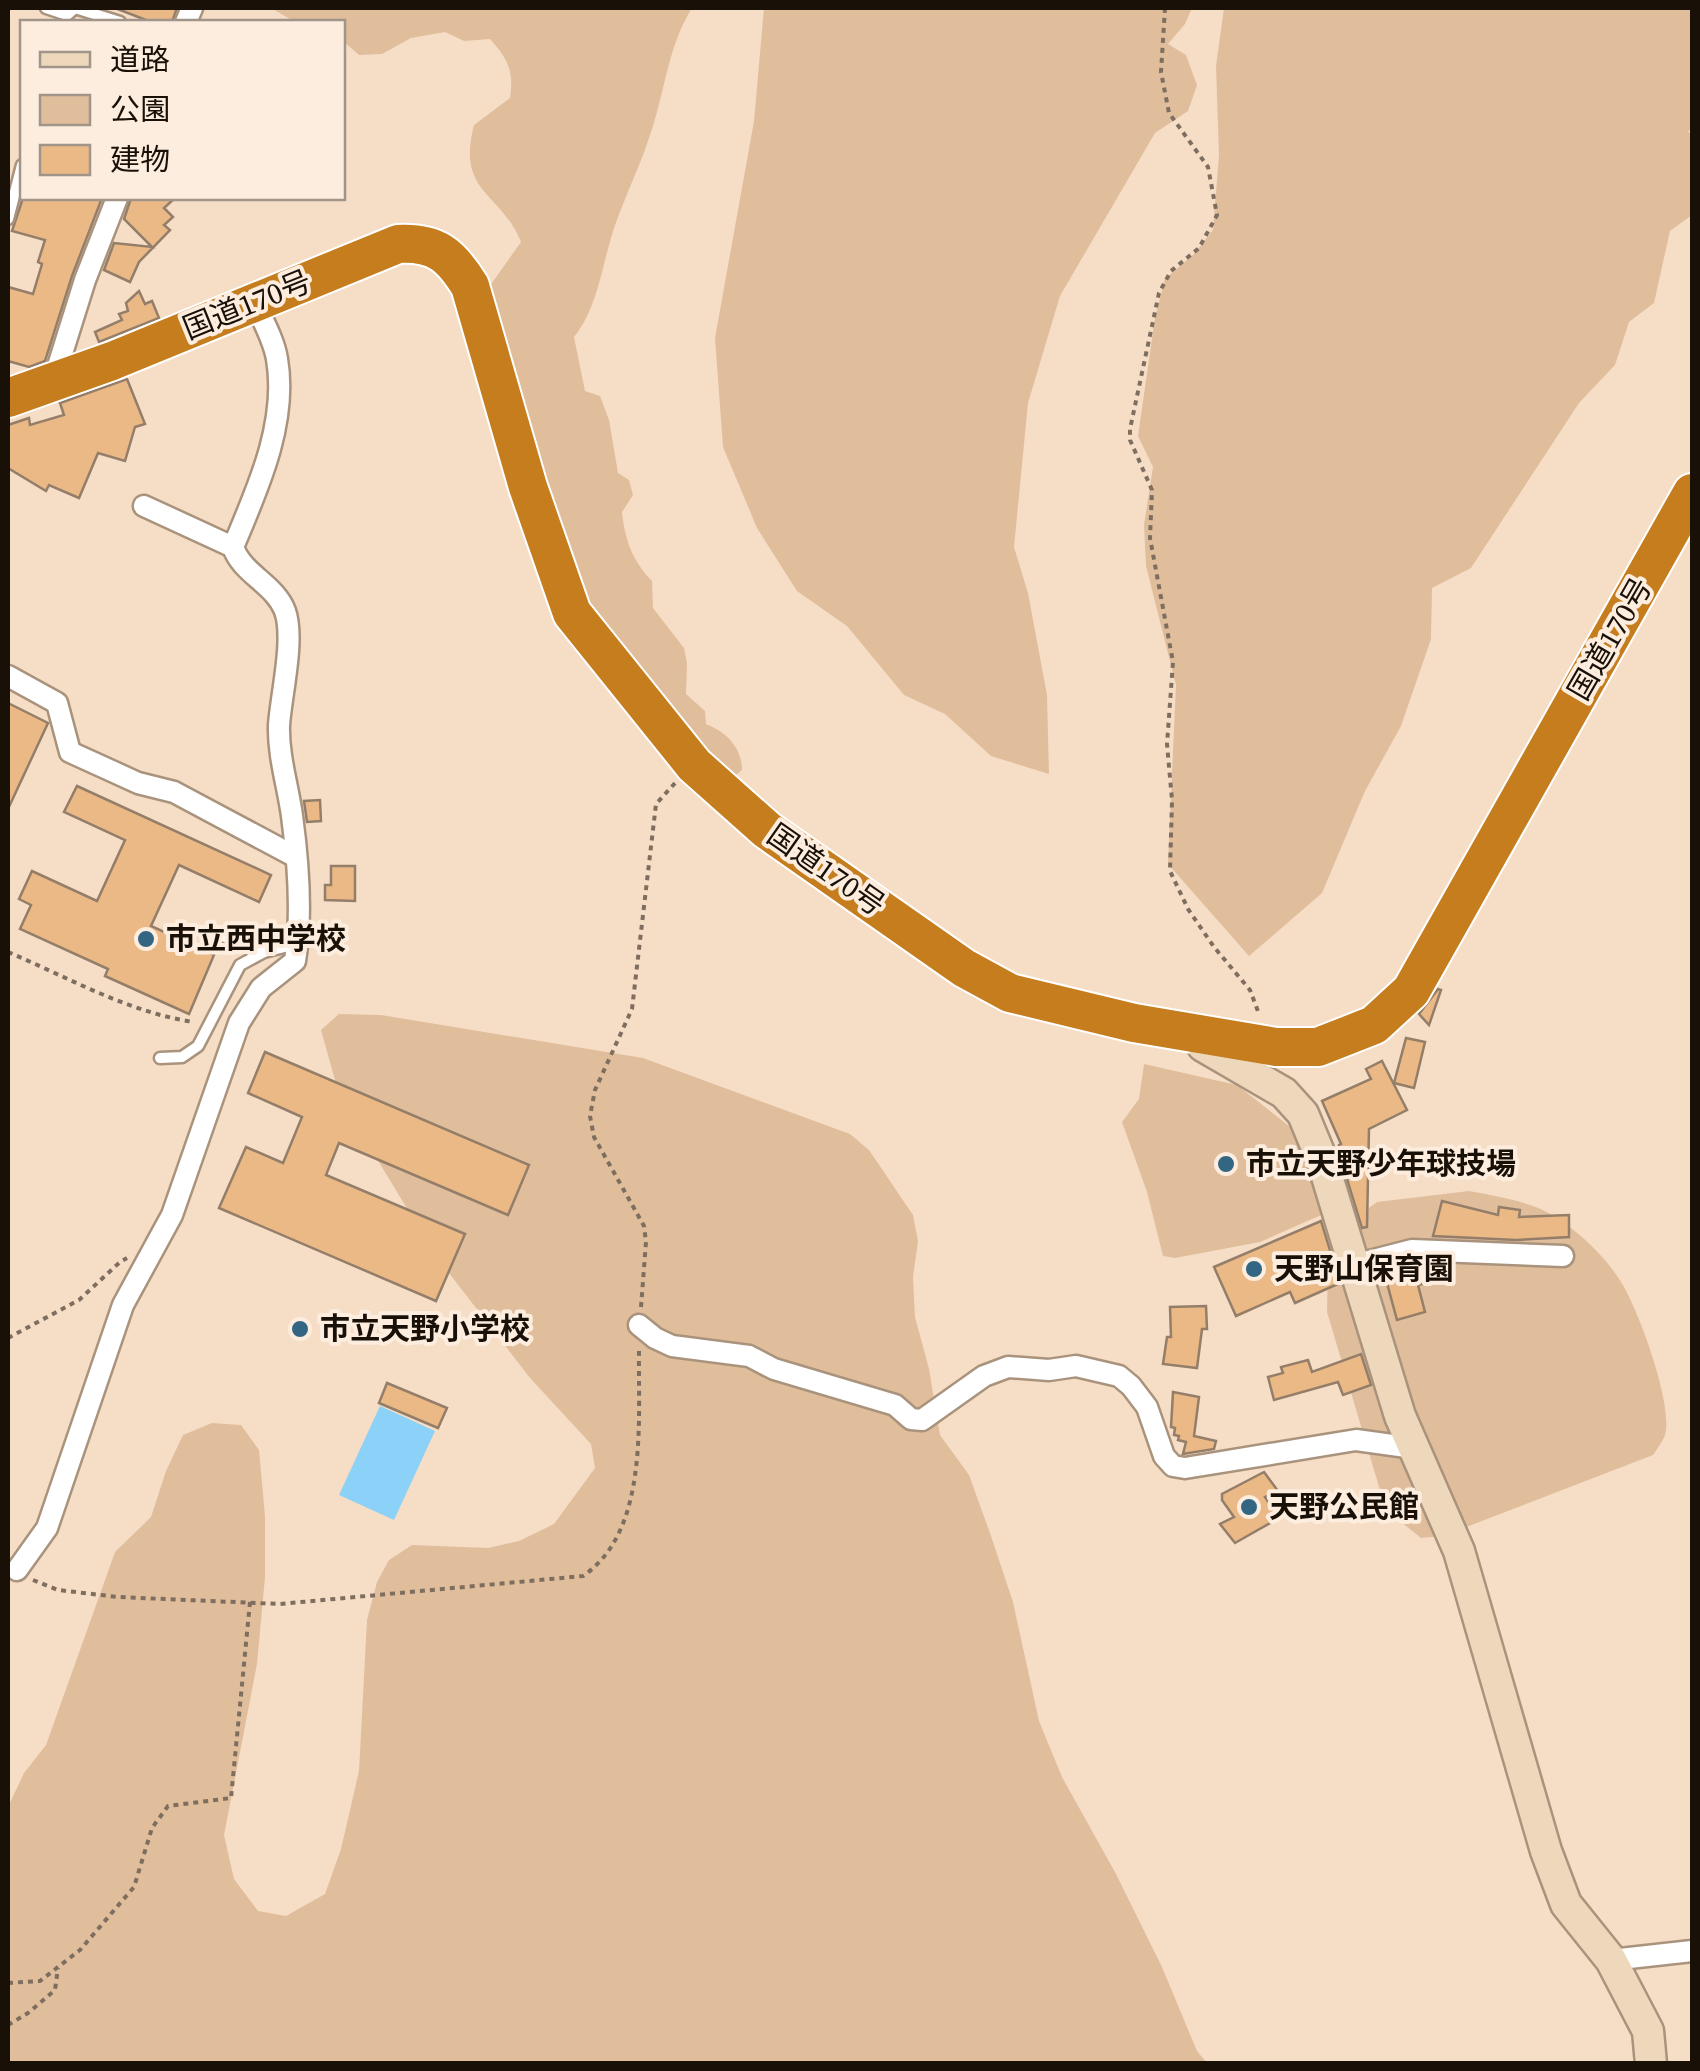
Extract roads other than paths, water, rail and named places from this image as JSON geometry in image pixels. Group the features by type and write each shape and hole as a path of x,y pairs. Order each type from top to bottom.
{"highway":[{"name":"国道170号","path":"8,398 398,244 421,243 441,252 457,266 470,286 528,487 572,613 694,765 767,830 964,968 1010,993 1134,1023 1264,1046 1318,1048 1374,1025 1410,991 1692,493"}],"street":[{"path":"53,382 79,296 116,200"},
{"path":"17,1570 46,1528 123,1305 172,1215 239,1023 262,988 295,961 301,925 293,820 280,739 287,616 279,598 236,558 233,547 273,438 280,384 276,354 254,301"},
{"path":"144,506 233,547"},
{"path":"8,676 57,704 70,752 138,784 174,792 294,856"},
{"path":"1200,1034 1203,1046 1284,1094 1303,1114 1322,1160 1400,1416 1460,1551 1546,1851 1566,1904 1612,1960 1648,2031 1651,2064"},
{"path":"1354,1265 1412,1250 1563,1256"},
{"path":"639,1325 672,1346 749,1356 774,1369 895,1405 910,1419 922,1420 984,1376 1008,1367 1049,1370 1076,1366 1119,1376 1147,1407 1164,1456 1173,1466 1186,1468 1356,1440 1414,1448"},
{"path":"1612,1960 1692,1951"}],"lane":[{"path":"46,8 66,19 75,8 114,20"},
{"path":"8,219 20,173"},
{"path":"215,933 264,952"},
{"path":"160,1058 182,1057 198,1046 240,965 264,952 298,943"}],"water":[{"path":"380,1406 435,1431 394,1520 339,1495"}],"place":[{"name":"市立西中学校","path":"146,939"},
{"name":"市立天野少年球技場","path":"1226,1164"},
{"name":"天野山保育園","path":"1254,1269"},
{"name":"市立天野小学校","path":"300,1329"},
{"name":"天野公民館","path":"1249,1507"}]}
